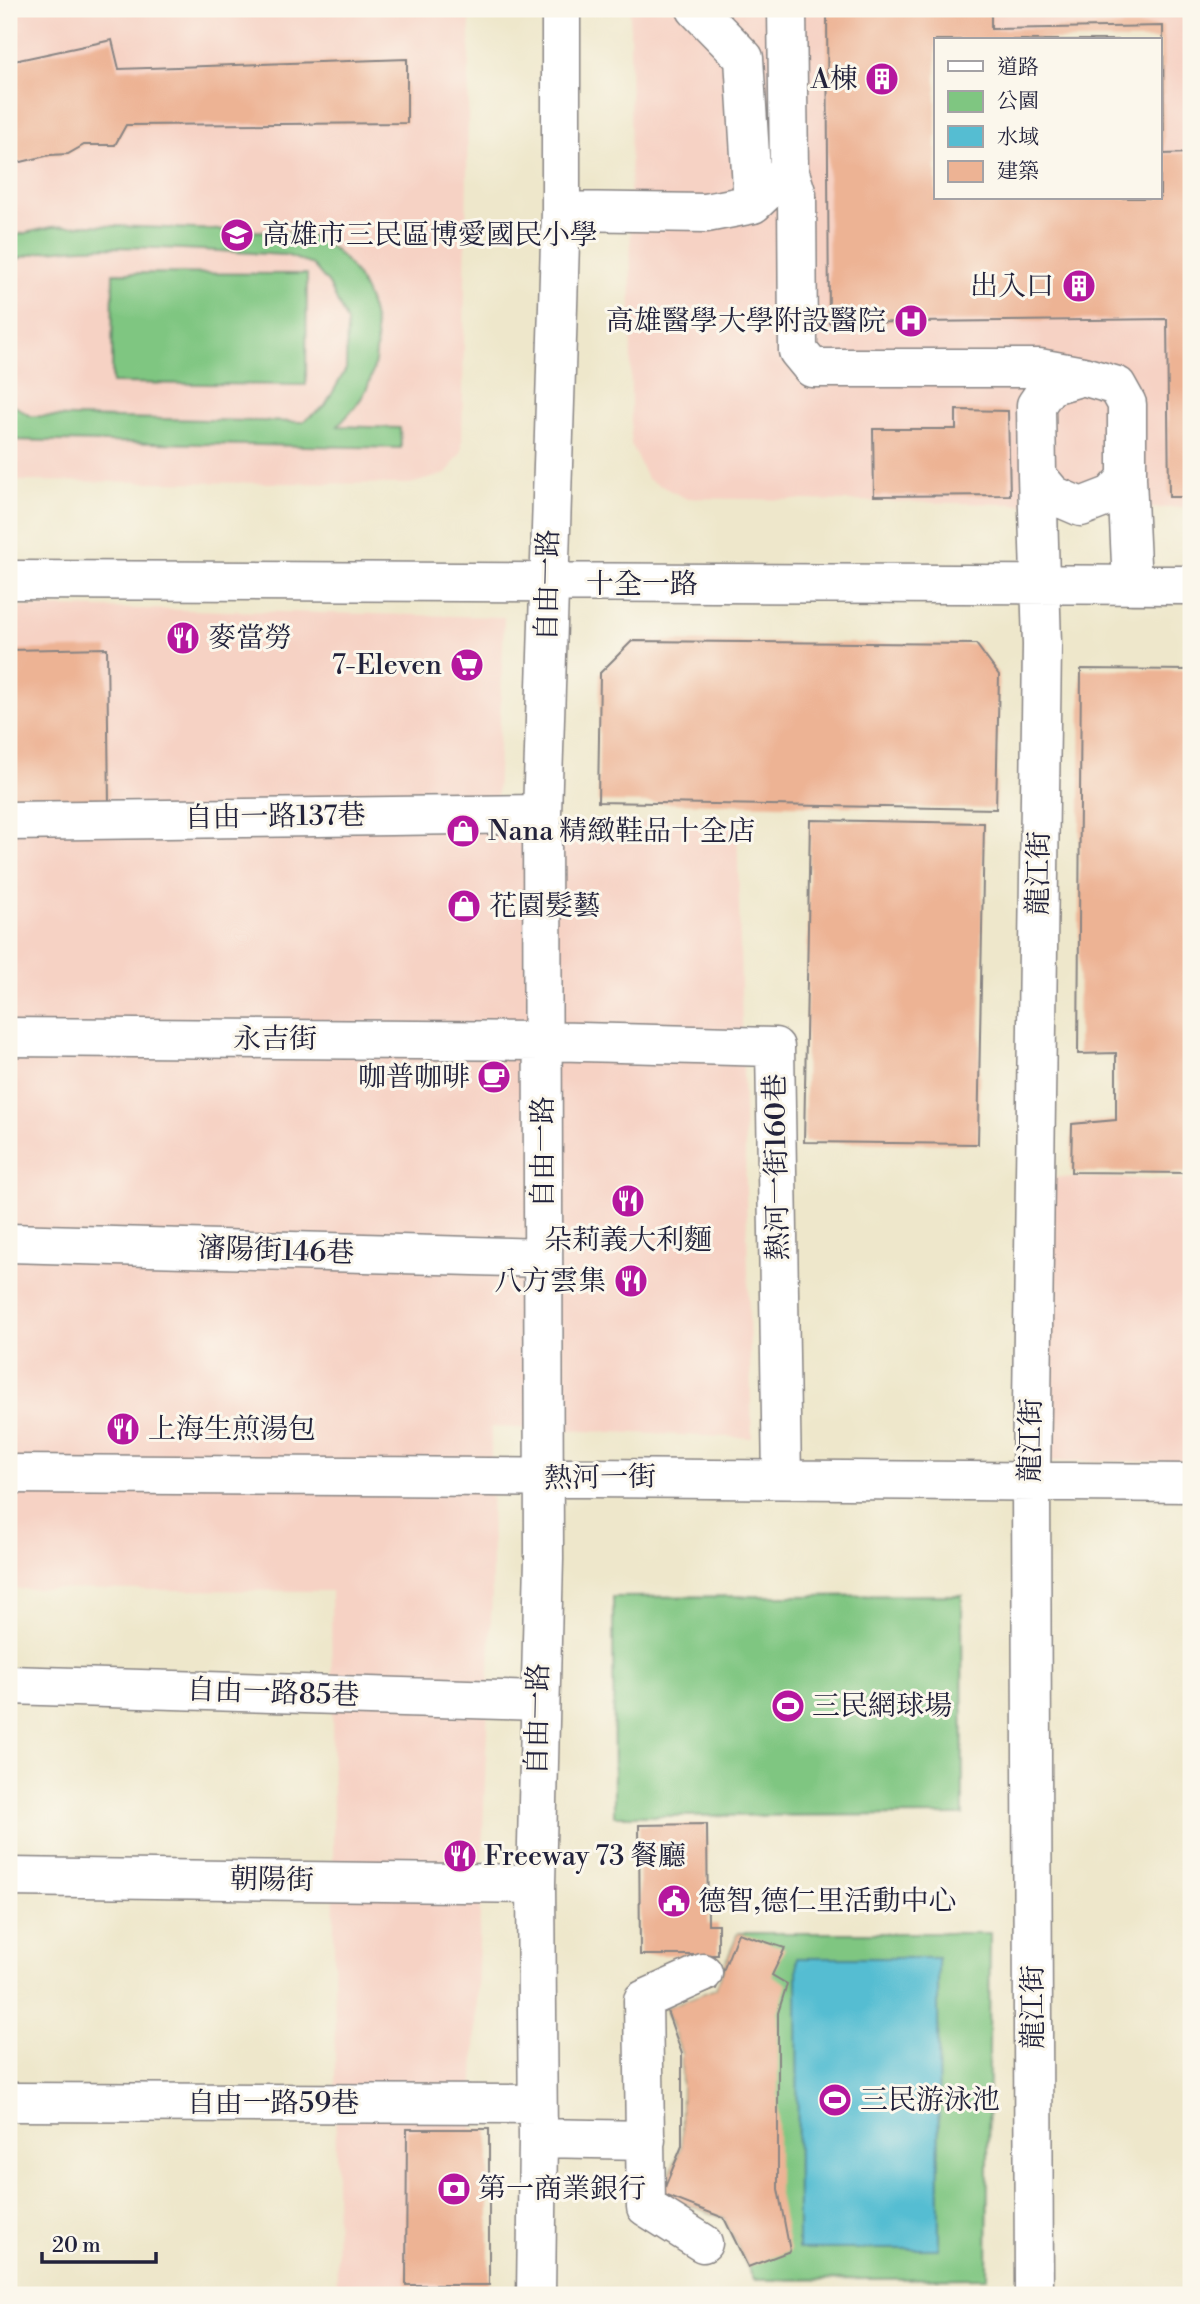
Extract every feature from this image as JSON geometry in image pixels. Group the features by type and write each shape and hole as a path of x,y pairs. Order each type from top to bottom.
{"street":[{"name":"自由一路","path":"536,2295 536,1884 544,1479 542,814 547,583 561,211 561,9"},
{"path":"696,9 744,58 753,204"},
{"path":"787,9 789,170 797,195 798,351 811,368 1039,368 1117,386 1127,404 1132,584"},
{"path":"561,211 706,213 753,204 789,170"},
{"path":"1083,376 1049,386 1036,405 1037,475 1053,495 1081,507 1112,495 1127,478"},
{"name":"龍江街","path":"1034,2295 1031,1481 1041,585 1037,475"},
{"name":"十全一路","path":"9,580 1191,584"},
{"name":"自由一路137巷","path":"9,821 542,814"},
{"name":"永吉街","path":"9,1037 542,1041"},
{"name":"熱河一街160巷","path":"542,1041 775,1047 782,1479"},
{"name":"瀋陽街146巷","path":"9,1243 543,1258"},
{"name":"熱河一街","path":"9,1474 1191,1483"},
{"name":"自由一路85巷","path":"9,1685 538,1701"},
{"name":"朝陽街","path":"9,1877 536,1884"},
{"path":"703,1973 643,2000 646,2207 703,2243"},
{"name":"自由一路59巷","path":"9,2102 537,2121 646,2140"}],"shaded area":[{"name":"高雄市三民區博愛國民小學","path":"9,9 470,9 462,451 446,474 410,484 9,481"},
{"name":"高雄醫學大學附設醫院","path":"630,9 1191,9 1191,507 1084,511 1011,504 685,498 647,479 631,444"},
{"path":"9,606 504,617 496,825 737,820 752,1438 491,1427 492,1592 466,2295 337,2295 331,1591 9,1589"},
{"path":"1045,1177 1191,1180 1191,1462 1047,1461"}],"green space":[{"path":"87,225 305,233 329,246 356,274 372,311 376,330 373,370 367,388 338,426 400,428 401,448 9,440 9,402 30,416 302,422 325,406 346,369 347,322 329,284 313,265 286,255 100,247 30,255 9,264 9,238 12,236 52,227"},
{"path":"113,273 307,274 306,385 112,383"},
{"name":"三民網球場","path":"962,1595 963,1815 614,1816 613,1597"},
{"name":"三民游泳池","path":"738,1933 990,1933 987,2278 754,2280 724,2218 662,2194 682,2146 682,2054 666,2008 716,1989"}],"water":[{"path":"797,1958 938,1958 939,2249 798,2249"}],"building":[{"path":"827,9 991,9 991,29 1163,26 1164,154 1191,153 1191,497 1169,497 1167,319 829,323"},
{"path":"112,40 119,69 407,59 407,123 126,125 115,145 84,145 68,154 50,155 9,165 9,62"},
{"path":"956,410 1008,411 1010,495 874,496 873,429 956,429"},
{"path":"632,641 976,644 999,675 996,809 598,802 600,673"},
{"path":"107,648 109,805 9,807 9,650"},
{"path":"1081,669 1191,670 1191,1173 1071,1172 1072,1124 1116,1120 1116,1053 1078,1054"},
{"path":"810,820 984,823 978,1144 804,1142"},
{"name":"德智,德仁里活動中心","path":"707,1824 708,1924 718,1924 718,1955 640,1955 639,1825"},
{"path":"738,1933 785,1948 772,1975 787,1984 778,2013 778,2189 790,2251 748,2267 724,2218 662,2194 682,2146 682,2054 666,2008 716,1989"},
{"path":"407,2129 489,2129 489,2285 406,2285"}],"place":[{"name":"A棟","path":"882,79"},
{"name":"高雄市三民區博愛國民小學","path":"237,235"},
{"name":"出入口","path":"1079,286"},
{"name":"高雄醫學大學附設醫院","path":"911,321"},
{"name":"麥當勞","path":"183,638"},
{"name":"7-Eleven","path":"467,665"},
{"name":"Nana 精緻鞋品十全店","path":"463,831"},
{"name":"花園髮藝","path":"464,906"},
{"name":"咖普咖啡","path":"494,1077"},
{"name":"朵莉義大利麵","path":"628,1201"},
{"name":"八方雲集","path":"631,1281"},
{"name":"上海生煎湯包","path":"123,1429"},
{"name":"三民網球場","path":"788,1706"},
{"name":"Freeway 73 餐廳","path":"460,1856"},
{"name":"德智,德仁里活動中心","path":"674,1901"},
{"name":"三民游泳池","path":"835,2100"},
{"name":"第一商業銀行","path":"454,2189"}]}
